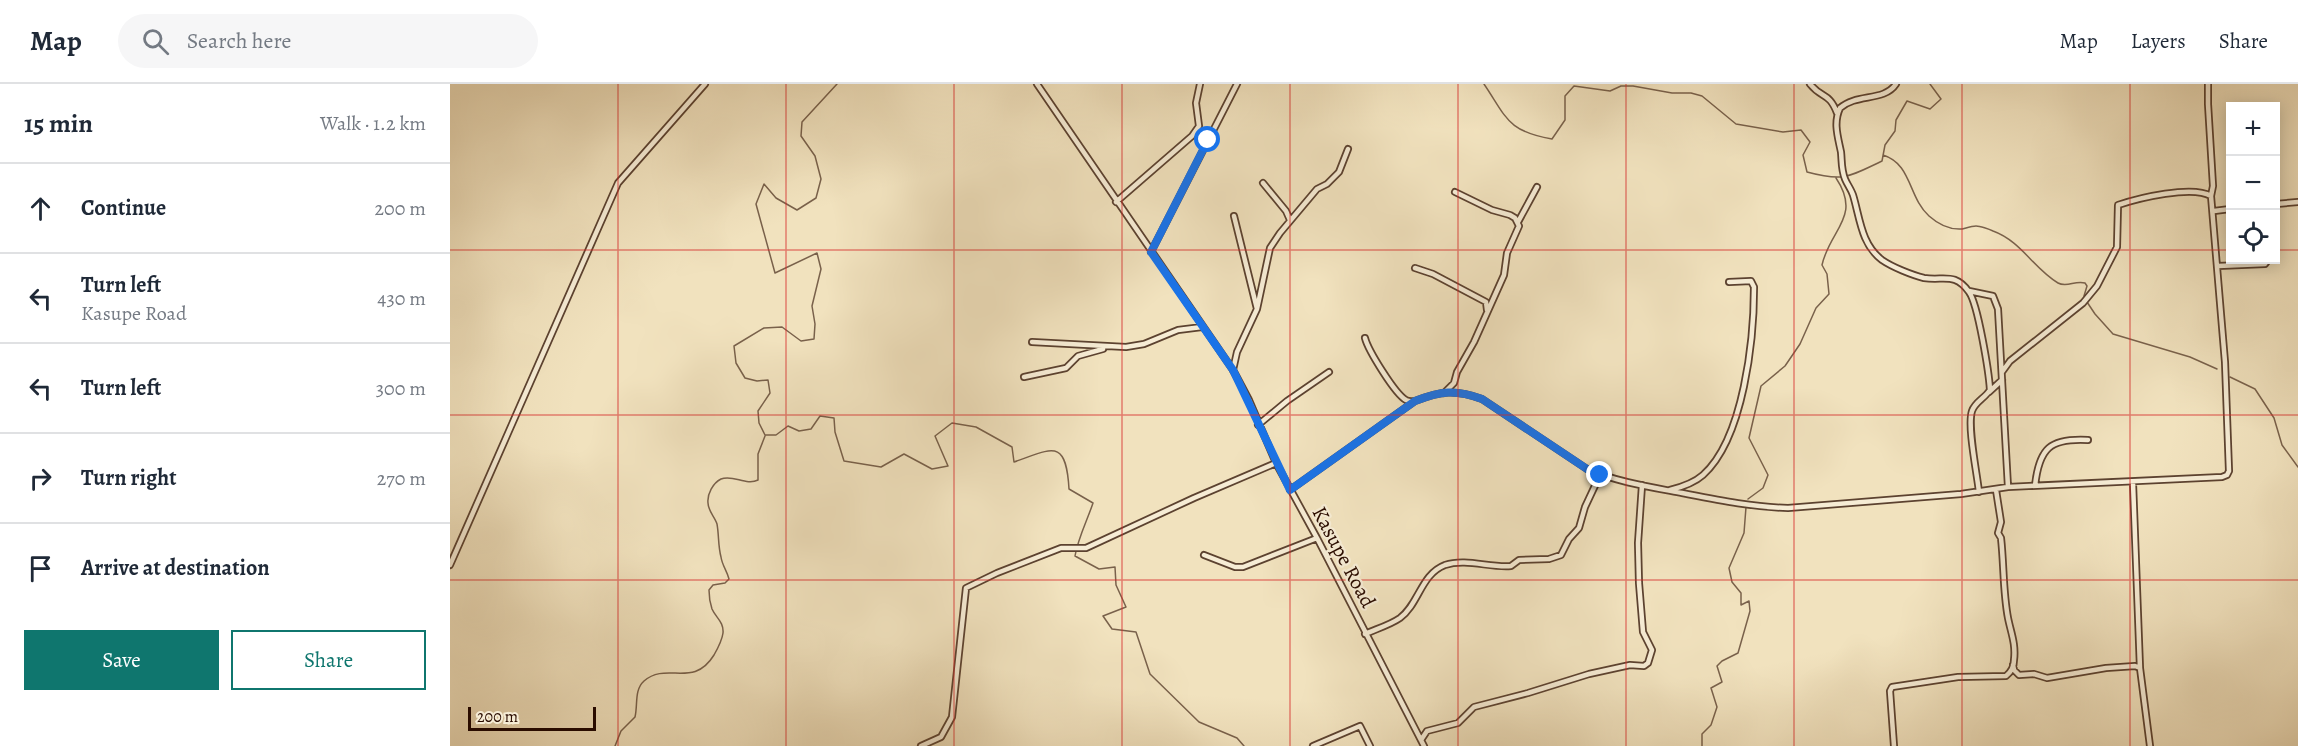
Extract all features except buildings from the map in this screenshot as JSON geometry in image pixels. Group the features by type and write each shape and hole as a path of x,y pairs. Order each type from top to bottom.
{"street":[{"path":"450,565 618,183 705,84"},
{"name":"Kasupe Road","path":"1037,84 1233,370 1249,400 1276,463 1424,746"},
{"path":"1116,202 1192,136 1199,126 1196,103 1200,84"},
{"path":"1151,252 1237,84"},
{"path":"1810,84 1817,92 1832,100 1837,113 1840,164 1853,193 1862,232 1872,251 1883,261 1923,278 1952,278 1969,291 1982,340 1989,376 1989,392"},
{"path":"1837,113 1846,103 1859,97 1888,93 1896,84"},
{"path":"1290,490 1415,401 1434,394 1463,392 1482,399 1587,469 1600,475 1744,505 1788,508 1979,492 2008,487 2133,483 2227,475 2229,471 2218,266 2211,196 2213,186 2208,84"},
{"path":"1233,370 1237,352 1257,309 1270,248 1290,220 1317,189 1327,184 1339,172 1348,149"},
{"path":"1263,183 1287,211 1290,220"},
{"path":"1444,393 1454,383 1457,372 1488,312 1504,274 1507,253 1519,226 1518,222 1537,187"},
{"path":"1455,192 1492,210 1510,215 1518,222"},
{"path":"2002,372 2010,361 2083,303 2097,286 2117,247 2118,205 2160,195 2188,192 2211,196"},
{"path":"2280,203 2298,201"},
{"path":"2214,211 2226,210"},
{"path":"1234,216 1257,309"},
{"path":"2218,266 2265,264"},
{"path":"1415,268 1433,274 1486,302 1488,312"},
{"path":"1668,491 1682,487 1704,474 1717,457 1734,426 1752,338 1754,287 1751,281 1729,282"},
{"path":"1969,291 1992,295 1996,301 2001,332 2008,487"},
{"path":"1032,342 1112,347 1138,346 1178,330 1202,327"},
{"path":"1365,338 1400,396 1406,400 1415,401"},
{"path":"1024,377 1066,368 1078,356 1088,351 1112,347"},
{"path":"1258,425 1287,401 1329,372"},
{"path":"1979,492 1971,434 1971,414 1974,407 2002,380"},
{"path":"2035,486 2039,462 2046,449 2065,440 2088,440"},
{"path":"921,746 941,737 952,717 966,588 1061,548 1086,548 1276,463"},
{"path":"1365,634 1400,618 1411,607 1422,585 1434,572 1444,566 1464,563 1508,567 1519,560 1549,559 1561,555 1569,539 1580,528 1585,507 1600,475"},
{"path":"2133,483 2140,668 2150,746"},
{"path":"1421,740 1427,731 1458,723 1474,707 1589,674 1630,665 1644,666 1647,663 1652,649 1644,636 1639,583 1642,485"},
{"path":"1894,746 1890,691 1892,687 1958,677 2010,674 2015,642 2008,618 2004,589 2001,538 1998,533 2001,522 1996,490"},
{"path":"1204,555 1235,567 1243,567 1317,538"},
{"path":"2013,665 2019,675 2034,674 2047,678 2106,668 2135,666 2140,668"},
{"path":"1313,746 1360,726 1370,746"}],"waterway":[{"path":"837,84 802,122 801,136 815,156 821,179 816,198 797,210 776,198 764,184 756,204 775,273 817,253 821,269 812,306 815,324 814,339 801,341 782,327 764,328 734,346 736,363 745,378 757,381 768,380 770,393 758,411 759,423 765,435 776,435 788,426 799,431 811,429 820,416 834,418 835,432 844,461 881,467 904,454 932,469 948,466 935,436 952,423 976,427 1012,447 1014,462 1047,451 1060,454 1067,472 1069,489 1093,503 1075,556 1099,569 1115,567 1116,585 1126,607 1103,616 1112,629 1136,632 1150,674 1199,722 1237,738 1244,746"},
{"path":"1484,84 1504,114 1517,127 1537,136 1552,139 1565,120 1565,96 1574,86 1610,91 1621,86 1633,86 1672,93 1691,93 1702,96 1736,124 1783,132 1801,130 1810,142 1803,155 1807,172 1830,177 1853,174 1882,161 1885,145 1895,131 1896,120 1907,101 1930,109 1941,99 1930,84"},
{"path":"1883,155 1892,159 1905,173 1922,208 1936,222 1957,229 1974,226 1989,229 2012,241 2058,283 2065,285 2085,283 2087,286 2084,296"},
{"path":"1748,499 1763,488 1768,475 1749,438 1761,386 1785,366 1800,344 1816,308 1829,294 1827,274 1822,265 1842,223 1846,203 1836,178"},
{"path":"2087,302 2113,334 2190,357 2217,369"},
{"path":"2230,377 2255,389 2274,418 2282,445 2298,467"},
{"path":"615,746 621,731 635,717 638,693 644,681 662,673 697,671 706,665 718,647 723,629 712,609 709,590 713,585 725,583 729,579 719,549 717,524 709,509 708,496 713,486 721,479 730,478 749,482 758,480 758,454 765,436"},
{"path":"1702,746 1702,734 1711,725 1717,707 1711,688 1722,682 1717,666 1738,653 1750,611 1749,601 1741,605 1741,593 1732,582 1729,568 1744,533 1746,507"}],"route":[{"path":"1208,140 1151,252 1233,370 1290,490 1415,401 1434,394 1450,392 1463,392 1482,399 1587,469 1600,475"}]}
